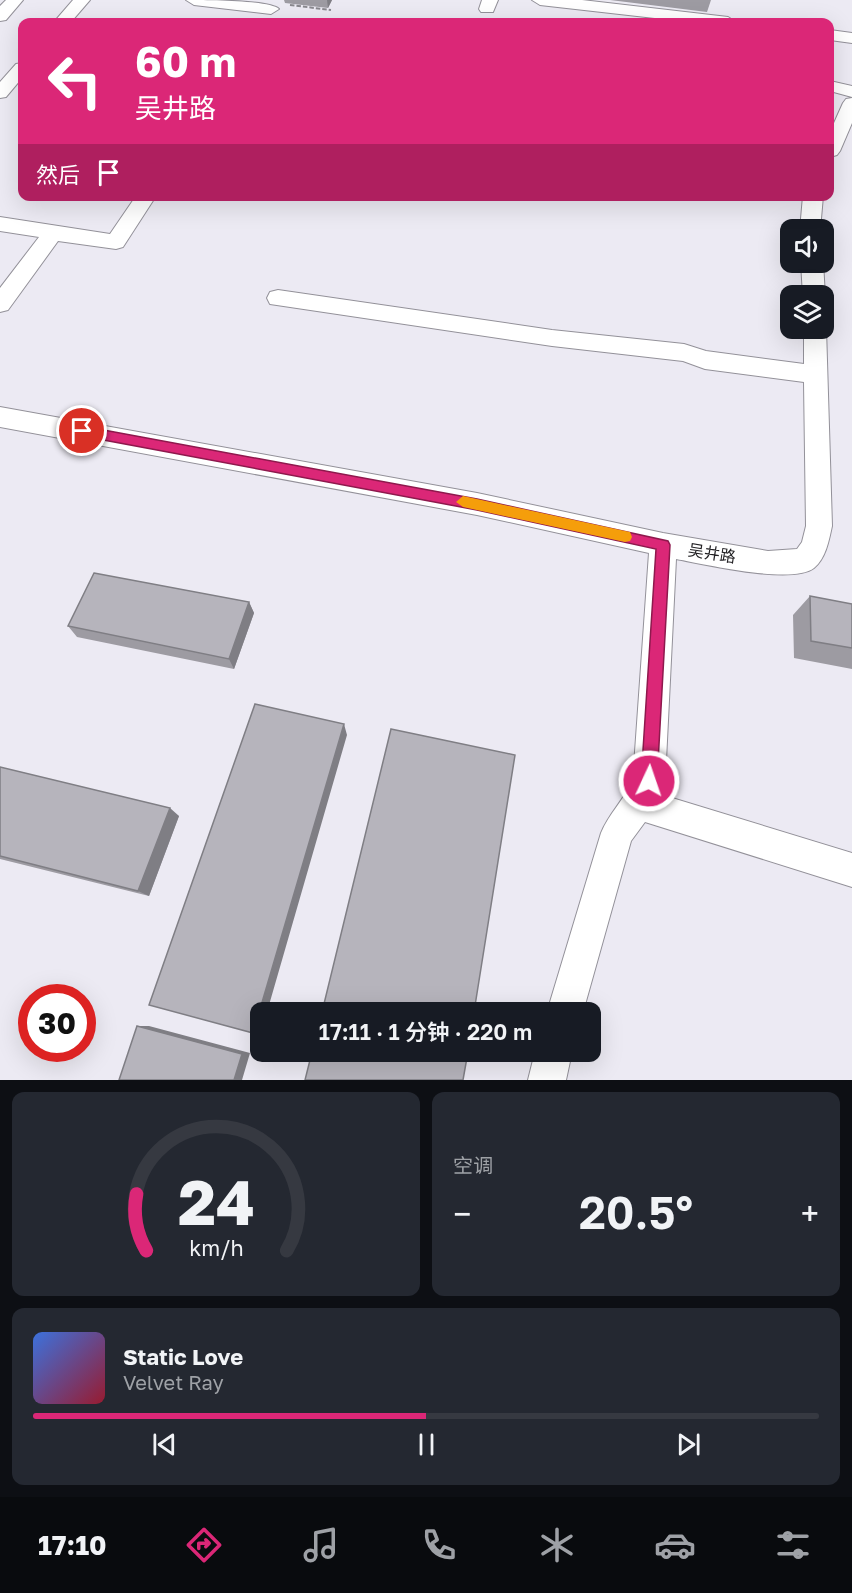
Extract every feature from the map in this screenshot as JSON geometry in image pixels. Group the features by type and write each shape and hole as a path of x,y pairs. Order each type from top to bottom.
{"street":[{"path":"0,16 15,0"},
{"path":"66,18 82,0"},
{"path":"194,0 273,9"},
{"path":"540,0 653,18"},
{"path":"834,36 852,38"},
{"path":"0,65 18,67"},
{"path":"0,93 18,73"},
{"path":"834,87 852,92"},
{"path":"834,142 852,103"},
{"path":"0,224 116,242 143,201"},
{"path":"811,219 813,201"},
{"path":"0,304 53,233"},
{"path":"278,298 552,338 684,353 705,360 816,375"},
{"name":"吴井路","path":"0,417 477,504 663,545 768,563 804,560 814,547 819,526 816,375 820,339"},
{"path":"568,1002 617,833 639,804 649,781 663,545"},
{"path":"639,804 852,870"},
{"path":"547,1080 552,1062"}],"path":[{"path":"273,9 332,10"}],"building":[{"path":"94,573 249,602 229,659 68,626"},
{"path":"810,596 852,604 852,648 811,641"},
{"path":"255,704 344,724 262,1002 250,1002 250,1032 149,1005"},
{"path":"391,729 515,755 476,1002 324,1002"},
{"path":"0,767 170,808 138,891 0,856"},
{"path":"137,1026 242,1054 234,1080 119,1080"},
{"path":"310,1062 466,1062 463,1080 305,1080"}],"slow traffic":[{"path":"463,502 625,537"}],"route":[{"path":"82,431 477,504 663,545 649,781"}]}
